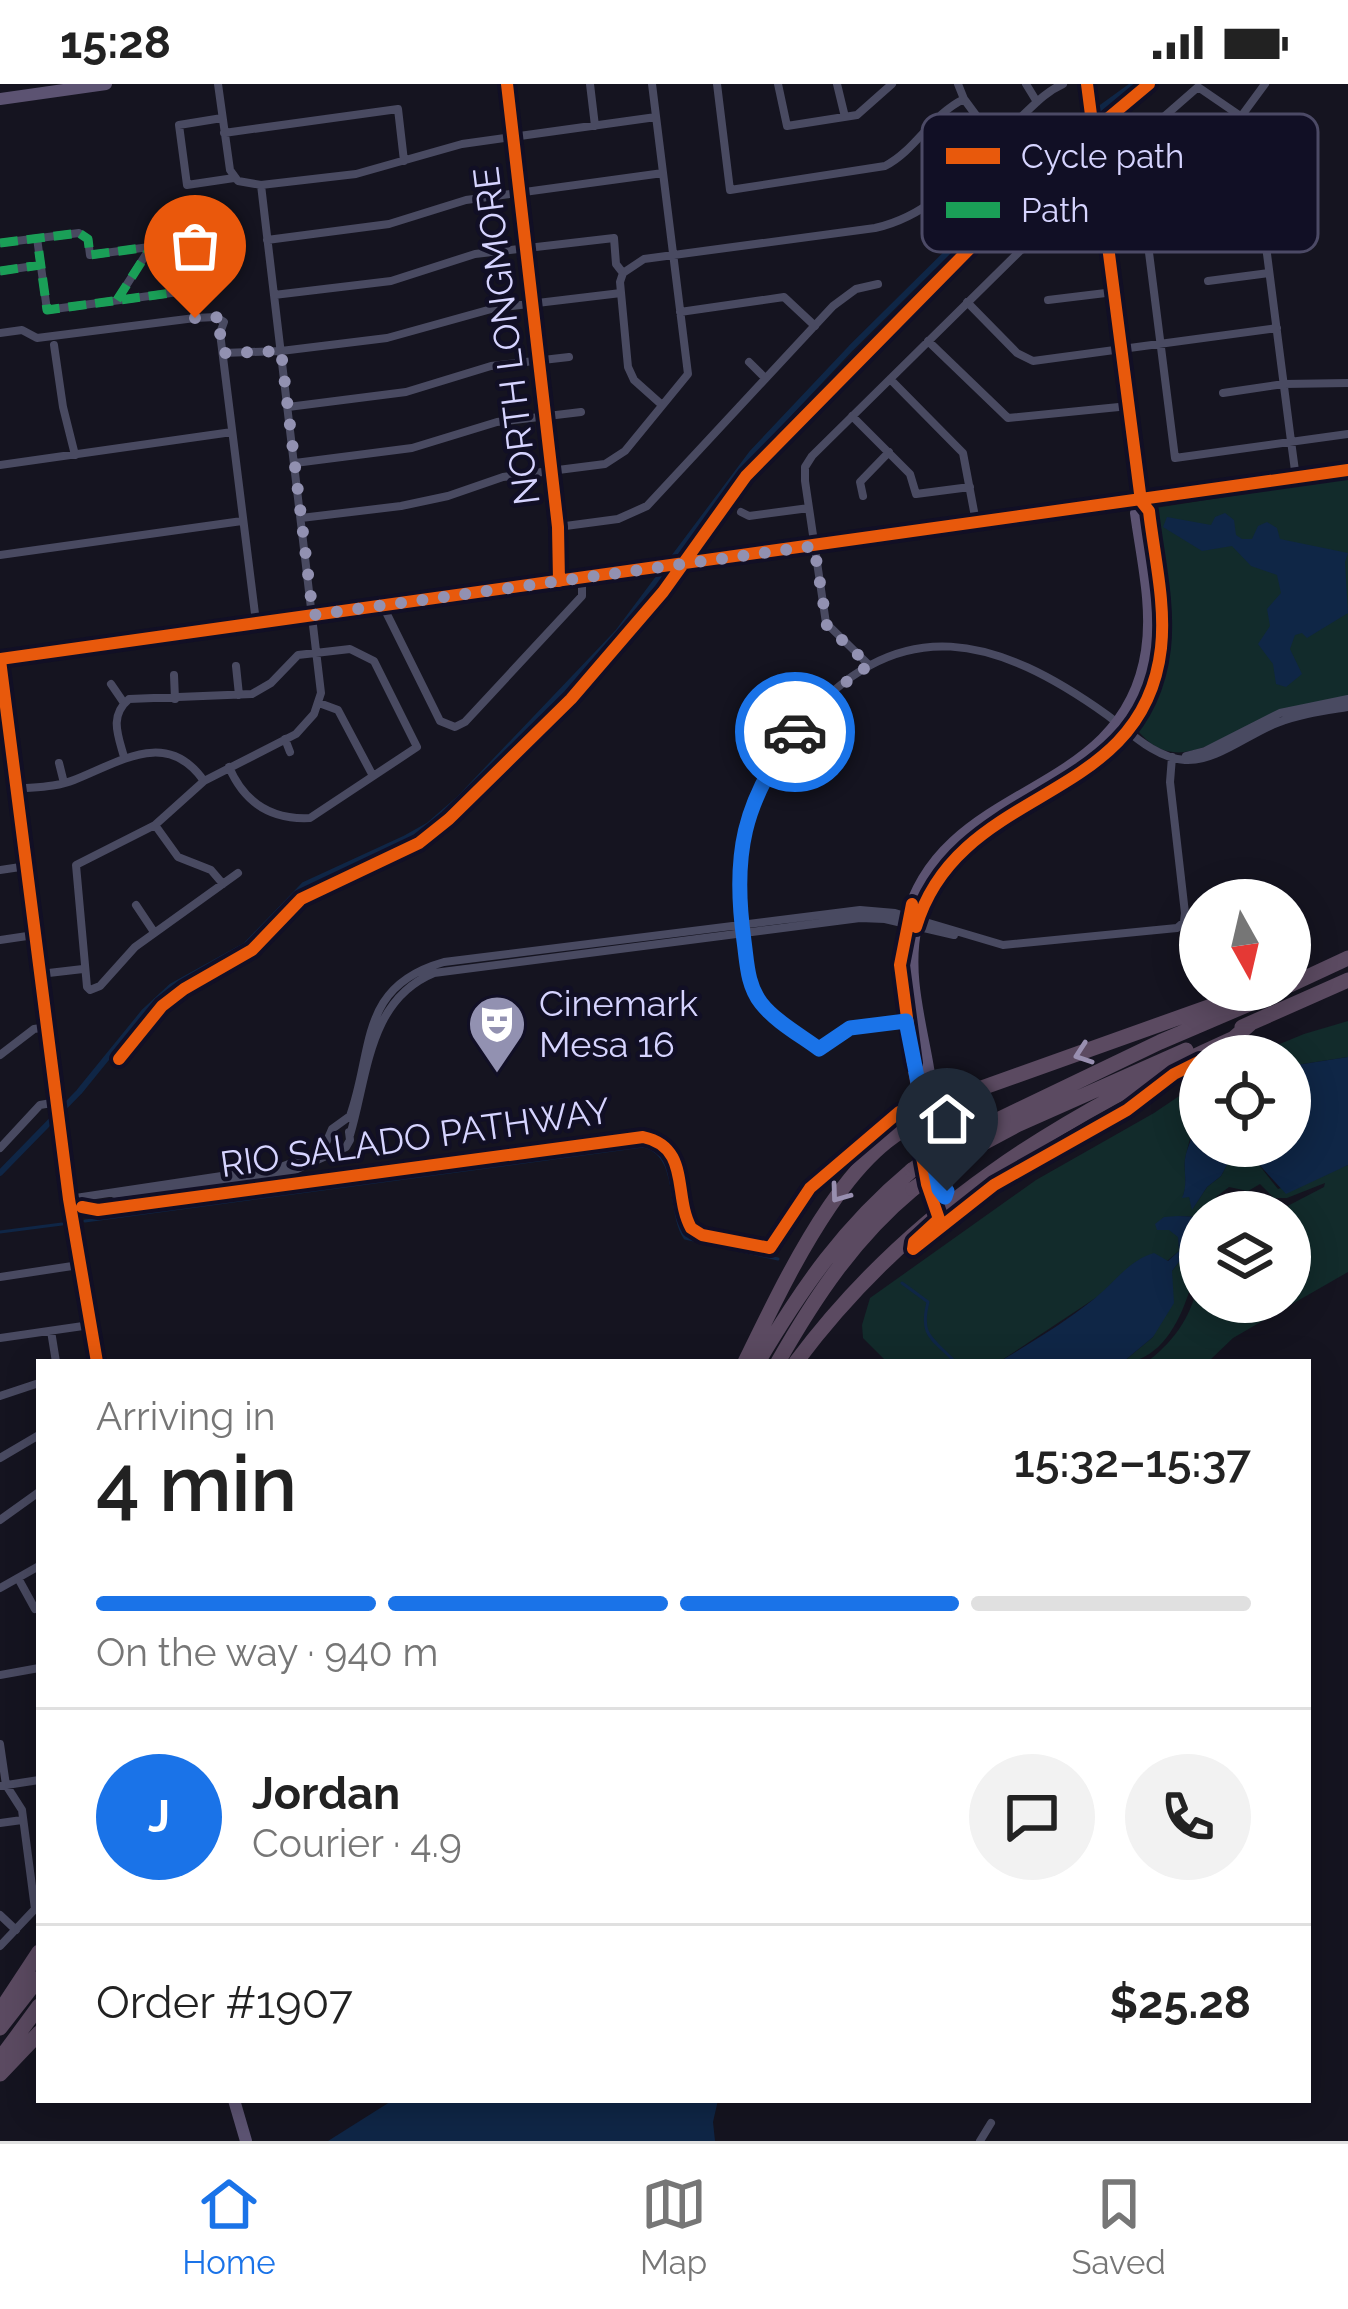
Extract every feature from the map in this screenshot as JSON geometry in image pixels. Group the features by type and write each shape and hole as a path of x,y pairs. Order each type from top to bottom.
{"highway":[{"path":"1311,974 1348,958"},
{"path":"780,1359 832,1274 873,1226 960,1147 1348,980"},
{"path":"747,1359 841,1190 910,1125 1202,1011"},
{"path":"760,1359 830,1250 867,1208 912,1170 1160,1042 1233,1011"},
{"path":"798,1359 857,1285 947,1200 1038,1139 1234,1038 1250,1024"},
{"path":"0,2011 36,1957"},
{"path":"0,2029 36,1982"},
{"path":"0,2059 36,2010"},
{"path":"0,2074 36,2036"}],"main road":[{"path":"0,99 106,84"},
{"path":"1087,84 1091,114"},
{"path":"932,1115 920,1105 900,965 924,878 968,827 1079,776 1123,727 1148,649 1149,612 1136,514 1141,501 1109,252"},
{"path":"96,1359 72,1221 0,659 1348,470"},
{"path":"947,1200 939,1189 913,985 912,922 947,864 994,818 1059,780 1123,727"},
{"path":"235,2103 246,2141"}],"street":[{"path":"218,84 234,178"},
{"name":"NORTH LONGMORE","path":"507,84 558,527 559,581"},
{"path":"590,84 595,126"},
{"path":"301,518 400,506 503,477 593,466 616,458 688,374 652,84"},
{"path":"717,84 730,190 885,166 922,132"},
{"path":"778,84 787,126 866,110 892,84"},
{"path":"837,84 844,117"},
{"path":"958,84 975,114"},
{"path":"1026,84 1037,102"},
{"path":"1024,114 1063,84"},
{"path":"1244,114 1265,84"},
{"path":"1166,114 1198,86 1236,114"},
{"path":"940,114 964,100"},
{"path":"224,133 398,109 404,161"},
{"path":"222,118 179,124 188,184 234,178 243,184 260,184 356,174 443,148 656,117"},
{"path":"267,240 370,228 451,203 663,173"},
{"path":"238,873 154,932 100,986 90,990 83,969 76,865 155,825 204,782 285,739 310,722 319,703 319,652 260,184"},
{"path":"623,273 644,259 898,222 922,209"},
{"path":"170,218 173,244"},
{"path":"0,243 85,234 90,255 173,244 236,245"},
{"path":"37,238 47,310 215,287 210,244"},
{"path":"274,295 391,281 475,254 614,238 616,264 623,273 630,374 662,406"},
{"path":"118,300 151,247"},
{"path":"869,665 827,626 808,508 806,463 1019,252"},
{"path":"1150,252 1175,458 1348,434"},
{"path":"1266,252 1296,478"},
{"path":"0,271 40,265"},
{"path":"1208,281 1269,273"},
{"path":"558,527 618,519 647,506 848,292 878,284"},
{"path":"1048,300 1114,292"},
{"path":"223,353 281,351 410,334 484,310 621,293"},
{"path":"680,312 784,297 814,326"},
{"path":"967,302 1027,360 1276,328"},
{"path":"0,333 22,330 37,338 195,318 216,317 224,322 220,333 256,624"},
{"path":"928,340 1008,418 1129,406"},
{"path":"54,345 62,407 75,455"},
{"path":"287,407 406,392 490,366 569,357"},
{"path":"749,362 765,378"},
{"path":"890,379 959,447 967,461 976,524"},
{"path":"1223,393 1284,384 1348,383"},
{"path":"295,463 412,448 497,422 581,412"},
{"path":"852,416 910,474 916,494 970,487"},
{"path":"0,465 232,432"},
{"path":"863,496 860,482 889,452"},
{"path":"741,512 749,516 808,508"},
{"path":"0,555 242,521"},
{"path":"383,606 440,721 455,727 465,722 582,596 582,578"},
{"path":"906,1021 850,1028 819,1049 762,1004 751,984 742,928 740,850 767,774 816,707 869,665 916,649 979,650 1044,672 1156,751 1172,757 1203,758 1292,717 1348,703"},
{"path":"124,757 116,719 124,704 137,698 217,703 265,688 290,659 350,650 374,661 417,747 319,815 301,819 252,804 229,767"},
{"path":"236,667 239,695"},
{"path":"173,675 175,699"},
{"path":"111,683 124,704"},
{"path":"319,703 338,710 373,776"},
{"path":"285,739 290,752"},
{"path":"17,790 64,783 124,757 169,754 191,764 204,782"},
{"path":"69,1199 291,1165 315,1154 329,1132 352,1112 376,1012 394,989 423,969 449,961 860,918 912,922 1003,945 1181,925 1185,914 1170,790 1172,757"},
{"path":"59,763 64,783"},
{"path":"155,825 178,857 211,870 223,884"},
{"path":"0,870 27,866"},
{"path":"136,905 154,932"},
{"path":"108,1194 125,1196 288,1173 348,1145 379,1024 399,995 418,980 459,968 742,928"},
{"path":"0,940 35,935"},
{"path":"40,974 83,969"},
{"path":"1,1053 34,1028 47,1027"},
{"path":"0,1148 42,1104 56,1100"},
{"path":"340,1126 350,1136"},
{"path":"328,1140 337,1149"},
{"path":"0,1277 79,1265"},
{"path":"0,1338 90,1325"},
{"path":"51,1331 56,1359"},
{"path":"0,1396 36,1384"},
{"path":"0,1458 36,1437"},
{"path":"0,1520 36,1494"},
{"path":"0,1588 36,1568"},
{"path":"18,1578 35,1610"},
{"path":"0,1675 36,1669"},
{"path":"0,1744 3,1786 22,1817 35,1909 0,1946"},
{"path":"3,1786 36,1780"},
{"path":"0,1823 22,1817"},
{"path":"0,1915 16,1930"},
{"path":"980,2141 991,2123"}],"green space":[{"path":"1348,478 1348,696 1282,711 1203,748 1168,751 1152,744 1136,728 1162,666 1155,508"},
{"path":"1348,1021 1348,1057 1311,1063 1311,1035 1304,1034"},
{"path":"1179,1096 1179,1167 1185,1167 1185,1185 1179,1191 1179,1216 1170,1230 1178,1236 1179,1251 1097,1297 1004,1359 884,1359 863,1338 870,1298 1036,1180"},
{"path":"1348,1165 1348,1272 1311,1293 1311,1194 1325,1183 1305,1191 1267,1191 1260,1184 1248,1191 1229,1187 1204,1191 1226,1167 1261,1167 1278,1189"},
{"path":"1179,1262 1179,1317 1172,1331 1142,1358 1127,1359 1153,1337 1172,1271"},
{"path":"1259,1323 1233,1338 1211,1359 1150,1359 1182,1324"}],"water":[{"path":"1225,513 1234,520 1236,535 1242,539 1252,539 1258,526 1267,522 1277,528 1280,539 1348,553 1348,613 1307,638 1302,633 1295,635 1290,649 1302,674 1286,687 1276,684 1273,664 1258,644 1270,626 1267,609 1281,593 1277,575 1251,566 1232,546 1202,551 1163,527 1167,517 1211,525"},
{"path":"1348,1057 1348,1165 1283,1191 1261,1167 1311,1167 1311,1063"},
{"path":"1185,1167 1226,1167 1204,1191 1184,1191"},
{"path":"1179,1216 1179,1251 1178,1237 1169,1230 1157,1230 1155,1224 1164,1217"},
{"path":"1179,1251 1172,1271 1174,1303 1153,1337 1127,1359 1004,1359 1083,1308 1137,1261 1154,1253 1168,1261"},
{"path":"388,2103 717,2103 715,2141 328,2141"}],"waterway":[{"path":"1093,114 1134,84"},
{"path":"0,1173 172,986 246,945 304,885 404,839 459,799 618,632 752,453 948,252"},
{"path":"85,1221 643,1146 663,1160 685,1238 778,1259"},
{"path":"0,1232 62,1224"},
{"path":"902,1283 928,1302 927,1330 952,1359"}],"marked path":[{"path":"170,218 174,244"},
{"path":"0,243 79,233 88,239 90,255 209,239 215,287 47,310 37,238"},
{"path":"117,300 151,247"},
{"path":"0,271 40,265"}],"cycle path":[{"path":"507,84 558,527 559,581"},
{"path":"1087,84 1091,114"},
{"path":"1113,114 1149,84"},
{"path":"119,1059 162,1006 252,950 301,899 419,843 449,819 571,699 663,592 746,476 966,252"},
{"path":"916,927 938,880 970,845 1087,768 1121,738 1147,700 1161,648 1162,614 1149,511 1141,501 1109,252"},
{"path":"0,659 1348,470"},
{"path":"0,660 69,1199 96,1359"},
{"path":"912,904 900,965 913,1063"},
{"name":"RIO SALADO PATHWAY","path":"82,1207 98,1210 643,1137 658,1142 675,1162 691,1228 702,1235 770,1248 810,1188 907,1109 914,1114 939,1219 914,1242 913,1249 994,1185 1127,1110 1179,1072"}],"way so far":[{"path":"195,318 216,317 224,322 220,333 223,353 281,351 313,615 814,546 827,626 869,665 825,698 795,732"}],"place":[{"name":"Cinemark Mesa 16","path":"497,1075"}],"route":[{"path":"795,732 762,784 740,850 738,892 751,984 767,1010 819,1049 850,1028 906,1021 939,1189 945,1197 947,1191"}]}
